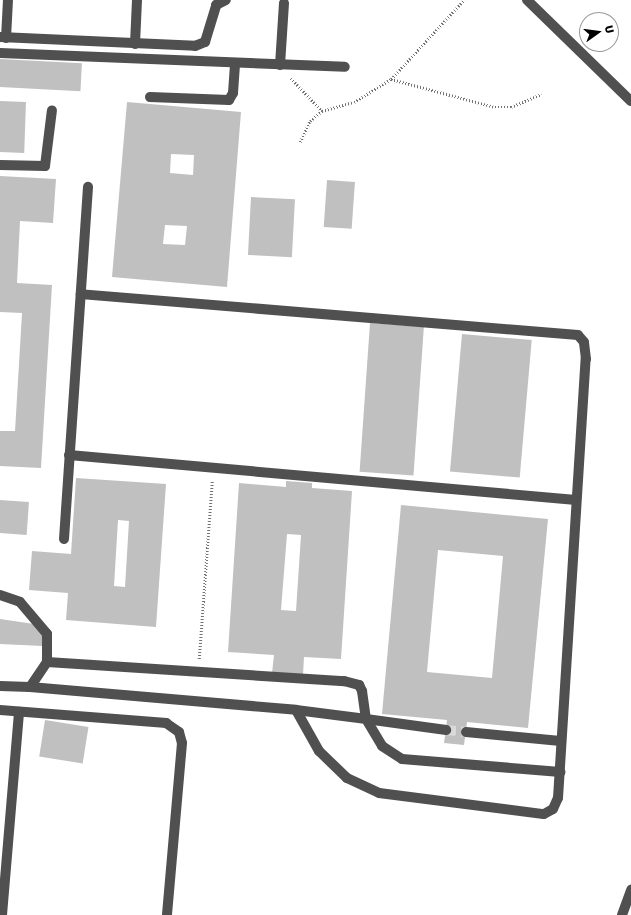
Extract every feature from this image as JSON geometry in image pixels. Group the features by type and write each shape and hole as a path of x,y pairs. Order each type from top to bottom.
{"street":[{"path":"8,0 3,37 135,44 201,45 208,38 216,5 226,0"},
{"path":"135,44 137,0"},
{"path":"528,0 631,101"},
{"path":"280,65 284,3"},
{"path":"0,53 345,67"},
{"path":"150,97 229,100 233,94 235,63"},
{"path":"0,165 45,166 52,110"},
{"path":"64,538 68,455 88,187"},
{"path":"81,294 578,335 584,342 586,354 560,772 558,798 553,809 544,814 379,793 347,778 319,751 296,710"},
{"path":"68,455 576,500"},
{"path":"0,595 20,602 40,621 48,640 47,662 30,687"},
{"path":"47,662 198,670 344,681 359,685 362,691 366,719 382,746 402,758 560,772"},
{"path":"0,686 30,687 296,710 446,730"},
{"path":"0,710 166,723 179,732 182,743 167,915"},
{"path":"2,915 19,712"},
{"path":"466,732 561,741"},
{"path":"622,915 631,890"}],"path":[{"path":"300,142 310,121 322,111 354,102 391,79 464,0"},
{"path":"280,65 322,111"},
{"path":"391,79 495,107 511,106 540,94"},
{"path":"198,670 213,468"}],"building":[{"path":"0,59 82,63 80,91 0,87"},
{"path":"0,101 26,102 24,153 0,152"},
{"path":"127,102 241,112 227,287 112,277","holes":["171,154 194,155 193,175 170,173","165,225 187,226 185,245 163,244"]},
{"path":"0,176 56,179 53,223 20,221 17,283 52,285 41,468 0,466 0,431 15,431 22,313 0,312"},
{"path":"327,180 355,182 352,229 324,227"},
{"path":"251,197 295,199 292,257 248,255"},
{"path":"370,323 424,327 413,475 360,472"},
{"path":"462,334 532,340 520,478 450,471"},
{"path":"76,478 166,484 156,627 66,620 68,593 29,590 32,551 71,554","holes":["118,520 129,521 125,587 114,586"]},
{"path":"286,481 312,483 312,488 352,491 341,659 304,657 303,675 272,673 274,655 228,652 239,483 286,487","holes":["287,534 301,535 296,611 281,610"]},
{"path":"0,500 29,502 27,535 0,533"},
{"path":"401,505 548,519 528,728 467,722 464,745 444,743 447,720 382,714","holes":["438,550 503,556 492,678 427,672"]},
{"path":"0,619 41,625 43,646 0,644"},
{"path":"45,720 88,727 83,763 39,757"}],"tunnel":[{"path":"446,730 466,732"}]}
